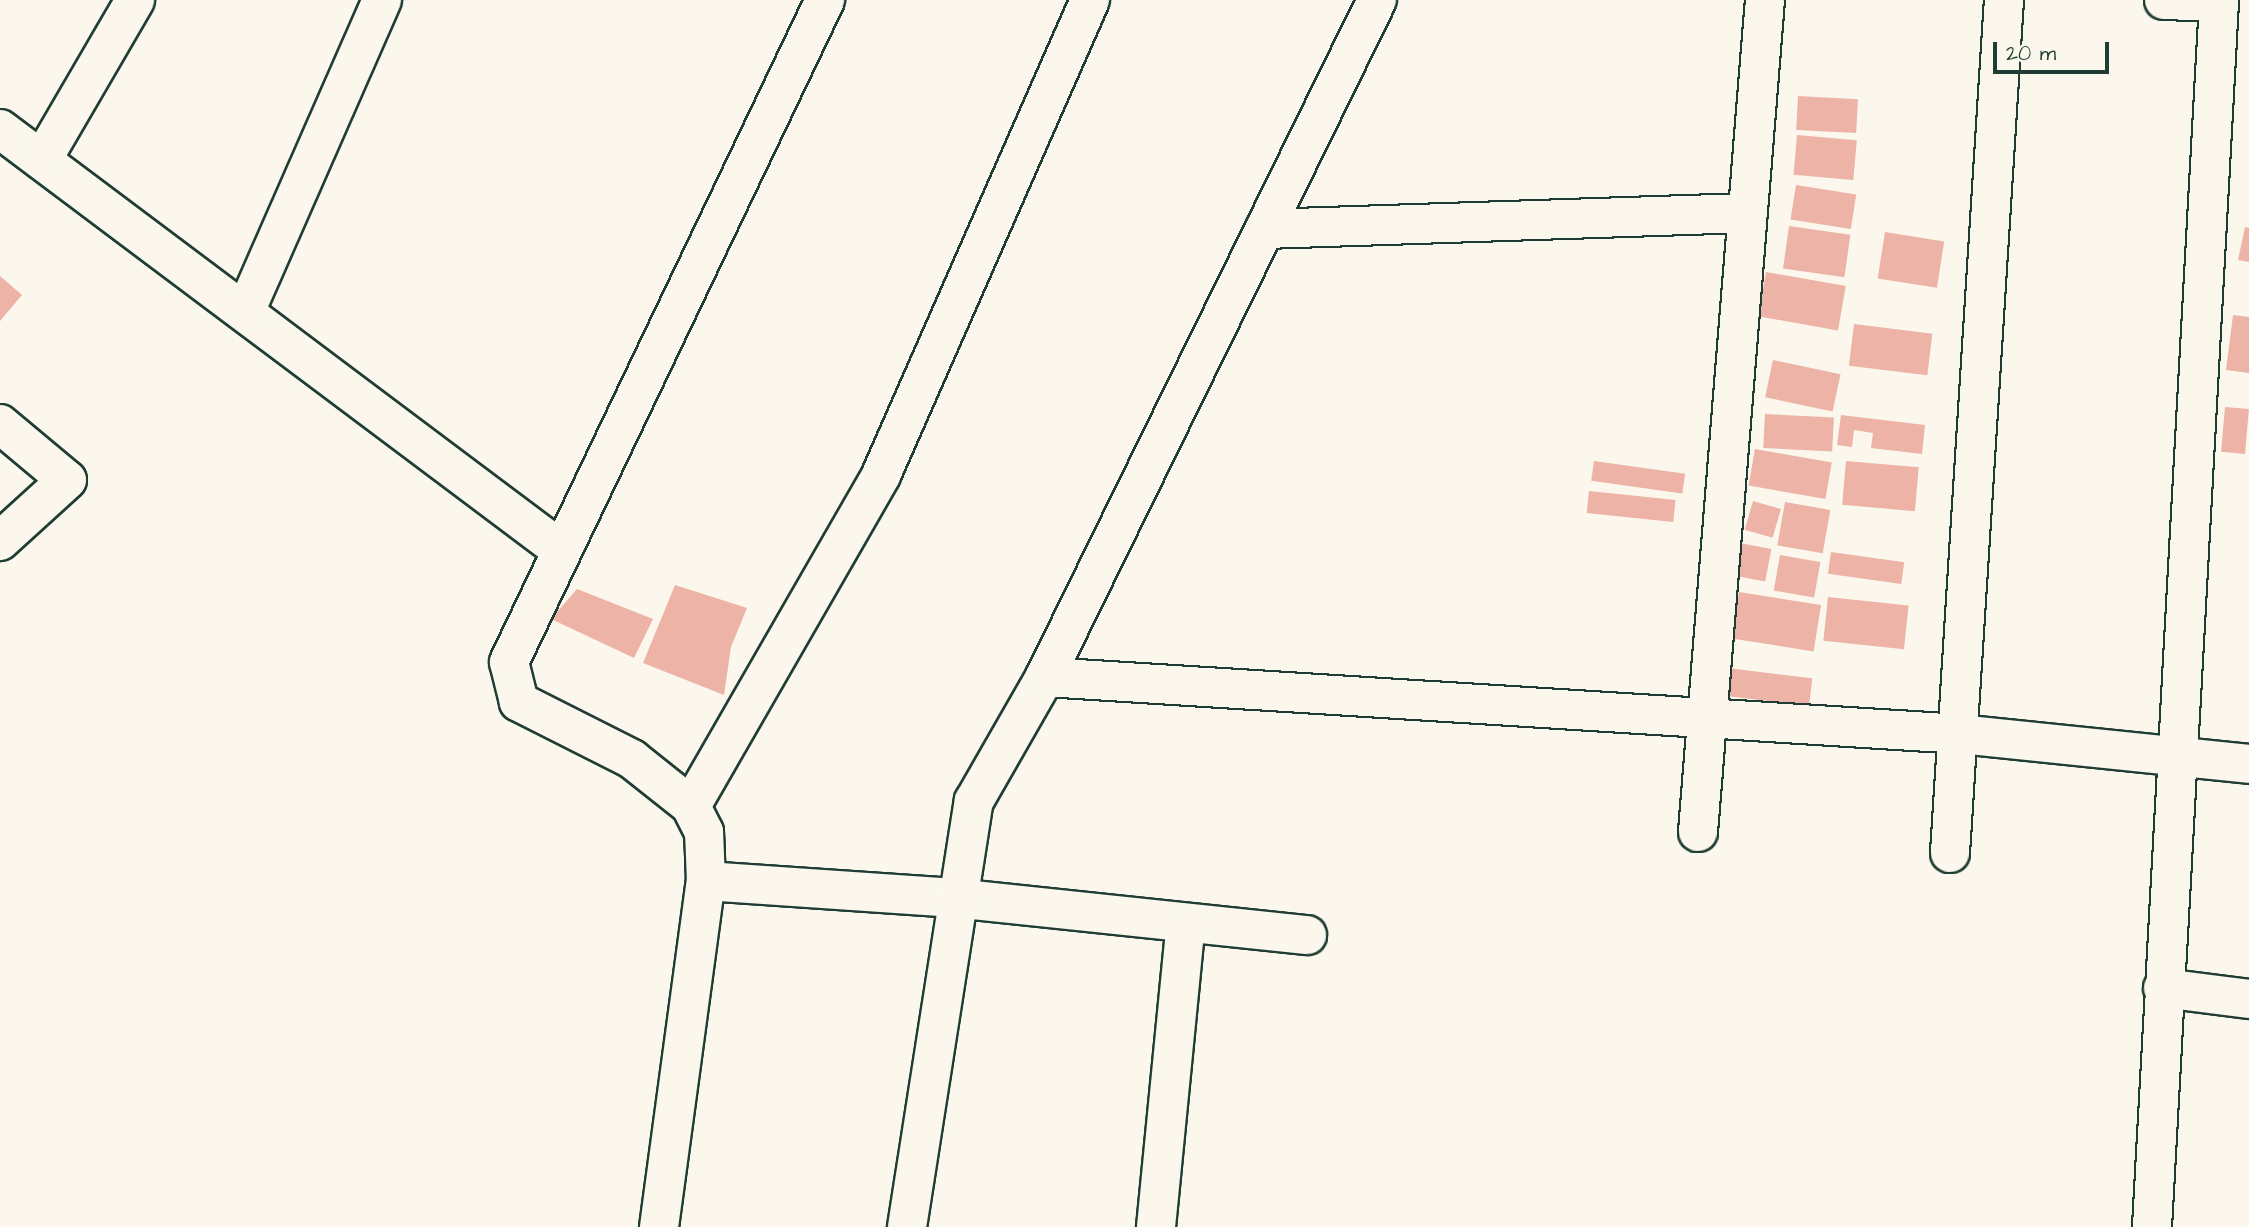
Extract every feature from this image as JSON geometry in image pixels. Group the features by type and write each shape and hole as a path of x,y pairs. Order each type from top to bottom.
{"street":[{"path":"42,160 135,0"},
{"path":"245,312 382,0"},
{"path":"659,1227 706,881 704,832 691,806 618,749 528,710 513,694 513,649 825,0"},
{"path":"691,806 881,475 1090,0"},
{"path":"907,1227 954,898 974,802 1045,677 1377,0"},
{"path":"1698,832 1765,0"},
{"path":"1950,853 2004,0"},
{"path":"2152,1227 2163,988 2180,759 2219,1 2164,0"},
{"path":"0,130 561,550"},
{"path":"1265,229 1748,213"},
{"path":"0,424 67,480 63,491 0,541"},
{"path":"1045,677 1959,734 2180,759 2249,764"},
{"path":"706,881 954,898 1307,935"},
{"path":"1156,1227 1186,922"},
{"path":"2163,988 2249,999"}],"building":[{"path":"1798,96 1858,99 1856,133 1796,130"},
{"path":"1797,135 1857,140 1853,180 1794,175"},
{"path":"1796,185 1856,195 1851,229 1791,220"},
{"path":"1789,226 1850,235 1844,277 1783,269"},
{"path":"2245,227 2249,228 2249,262 2238,260"},
{"path":"1885,232 1944,241 1937,288 1878,278"},
{"path":"1766,272 1846,286 1838,330 1758,316"},
{"path":"0,276 22,295 0,321"},
{"path":"2233,315 2249,317 2249,373 2226,370"},
{"path":"1854,324 1932,334 1927,375 1849,366"},
{"path":"1773,360 1840,374 1833,412 1765,397"},
{"path":"2225,407 2249,409 2245,454 2221,452"},
{"path":"1765,414 1834,418 1832,452 1763,448"},
{"path":"1841,415 1925,425 1922,454 1871,448 1873,433 1854,430 1852,447 1837,445"},
{"path":"1755,449 1832,463 1825,499 1749,485"},
{"path":"1594,461 1685,474 1682,494 1591,481"},
{"path":"1846,461 1919,467 1915,511 1842,505"},
{"path":"1589,491 1676,500 1673,522 1587,513"},
{"path":"1753,501 1781,509 1773,538 1745,530"},
{"path":"1785,502 1830,510 1823,553 1777,545"},
{"path":"1740,543 1771,549 1765,581 1734,575"},
{"path":"1831,552 1904,562 1901,584 1828,574"},
{"path":"1780,555 1820,562 1814,598 1774,590"},
{"path":"675,585 747,608 731,647 724,695 643,663"},
{"path":"577,589 653,619 634,658 551,619"},
{"path":"1739,592 1821,605 1814,651 1732,638"},
{"path":"1828,597 1909,605 1904,649 1823,641"},
{"path":"1728,668 1812,678 1809,706 1725,696"}]}
